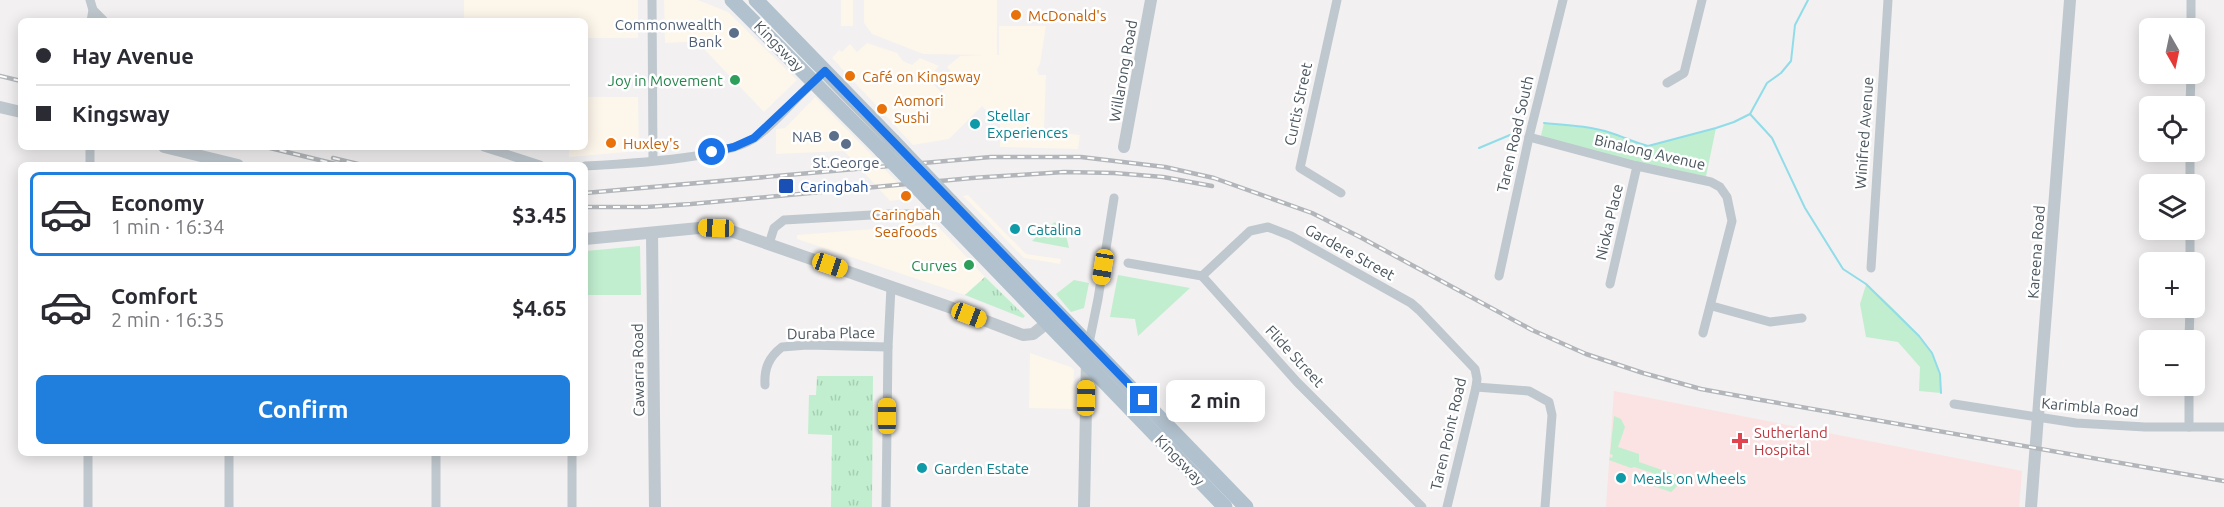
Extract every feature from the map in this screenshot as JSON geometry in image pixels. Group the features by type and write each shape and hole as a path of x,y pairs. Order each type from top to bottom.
{"main road":[{"name":"Kingsway","path":"732,0 820,77"},
{"name":"Kingsway","path":"756,0 820,77 887,146 1047,323 1225,507"},
{"name":"Kingsway","path":"942,206 1089,343 1246,507"}],"street":[{"path":"90,0 93,10 92,18"},
{"path":"651,0 653,160"},
{"name":"Willarong Road","path":"1124,147 1151,0"},
{"name":"Curtis Street","path":"1337,0 1300,168 1341,193"},
{"name":"Taren Road South","path":"1499,276 1529,137 1563,0"},
{"path":"1666,83 1684,73 1702,0"},
{"name":"Winifred Avenue","path":"1870,268 1888,0"},
{"name":"Kareena Road","path":"2031,507 2070,0"},
{"path":"2191,0 2191,18"},
{"path":"93,10 101,18"},
{"path":"588,166 712,152 744,143 754,138 820,77"},
{"path":"0,107 18,111"},
{"name":"Binalong Avenue","path":"1529,137 1637,166 1711,182 1720,187 1727,197 1732,221 1712,306 1703,333"},
{"path":"176,150 226,162"},
{"path":"493,150 531,162"},
{"name":"Nioka Place","path":"1610,284 1637,166"},
{"path":"1084,507 1089,343 1114,198"},
{"path":"769,244 774,228 784,220 895,213 942,206"},
{"name":"Gardere Street","path":"1202,276 1250,231 1263,227 1274,228 1412,303 1475,369"},
{"path":"588,240 716,228 769,244 1023,335 1033,334 1047,323"},
{"name":"Cawarra Road","path":"652,233 655,507"},
{"path":"1128,262 1202,276"},
{"name":"Flide Street","path":"1202,276 1297,382 1422,507"},
{"path":"886,507 891,287"},
{"path":"1712,306 1770,322 1802,318"},
{"name":"Duraba Place","path":"765,385 764,372 769,360 782,346 888,347"},
{"name":"Taren Point Road","path":"1447,507 1476,387 1475,369"},
{"path":"1476,387 1529,391 1549,402 1552,415 1545,507"},
{"path":"2189,396 2189,427"},
{"name":"Karimbla Road","path":"1954,404 2076,423 2224,427"},
{"path":"88,456 88,507"},
{"path":"229,456 229,507"},
{"path":"436,456 436,507"},
{"path":"572,456 572,507"}],"shaded area":[{"path":"464,0 638,0 638,38 588,38 588,18 464,18"},
{"path":"664,0 698,0 728,12 797,80 764,112 704,49 687,42 665,43"},
{"path":"841,0 853,0 853,26 841,26"},
{"path":"864,0 997,0 997,55 999,55 999,26 1046,26 1037,70 1039,75 1046,75 1044,131 1080,135 1078,149 1000,147 1000,125 982,106 949,139 913,145 832,58 839,50 842,52 850,44 857,52 867,43 897,53 903,61 912,65 920,58 939,66 928,78 941,92 956,77 947,67 960,56 984,55 923,54 872,34 864,23"},
{"path":"588,97 638,97 639,151 569,157 569,150 588,150"},
{"path":"815,97 912,198 890,201 844,151 776,154 776,129 785,128"},
{"path":"968,195 1026,254 1061,259 1060,264 1024,258 963,196"},
{"path":"936,224 985,277 965,295 797,239 797,235"},
{"path":"1030,353 1074,370 1073,409 1029,408"},
{"name":"Sutherland Hospital","path":"1614,391 2022,471 2019,507 1606,507"}],"green space":[{"path":"1544,123 1613,133 1648,146 1716,128 1705,181 1540,140"},
{"path":"1055,222 1066,235 1069,248 1032,241 1036,237 1045,237 1047,228"},
{"path":"640,246 641,295 588,295 588,251"},
{"path":"1118,275 1190,288 1138,336 1135,319 1110,317"},
{"path":"985,277 1025,316 1023,318 965,295"},
{"path":"1074,280 1089,283 1084,308 1071,312 1056,294"},
{"path":"1866,285 1901,316 1926,345 1934,357 1940,377 1941,393 1919,391 1920,367 1898,342 1866,337 1860,304"},
{"path":"817,376 873,376 872,507 831,507 832,435 808,434 809,395 816,395"},
{"path":"1614,416 1621,419 1625,427 1618,447 1639,454 1639,462 1685,478 1671,492 1653,486 1656,474 1609,460 1613,455 1610,454"}],"waterway":[{"path":"1544,123 1595,129 1648,146 1734,122 1750,114 1767,83 1781,73 1791,61 1795,25 1808,0"},
{"path":"1750,114 1772,138 1805,208 1843,269 1866,284 1919,336 1932,353 1940,374 1941,393"},
{"path":"1479,148 1510,135"}],"railway":[{"path":"0,76 18,80"},
{"path":"278,150 328,162"},
{"path":"588,193 991,157 1081,157 1165,167 1214,178 1312,213 1532,330 1586,354 1643,373 1701,389 2224,481"},
{"path":"333,158 350,162"},
{"path":"588,207 691,204 972,178 1064,172 1163,177 1212,186"}],"place":[{"name":"McDonald's","path":"1016,15"},
{"name":"Commonwealth Bank","path":"734,33"},
{"name":"Café on Kingsway","path":"850,76"},
{"name":"Joy in Movement","path":"735,80"},
{"name":"Aomori Sushi","path":"882,109"},
{"name":"Stellar Experiences","path":"975,124"},
{"name":"NAB","path":"834,136"},
{"name":"Huxley's","path":"611,143"},
{"name":"St.George","path":"846,144"},
{"name":"Caringbah","path":"786,186"},
{"name":"Caringbah Seafoods","path":"906,196"},
{"name":"Catalina","path":"1015,229"},
{"name":"Curves","path":"969,265"},
{"name":"Sutherland Hospital","path":"1740,441"},
{"name":"Garden Estate","path":"922,468"},
{"name":"Meals on Wheels","path":"1621,478"}],"route":[{"path":"712,152 734,147 754,138 825,71 1144,400"}]}
